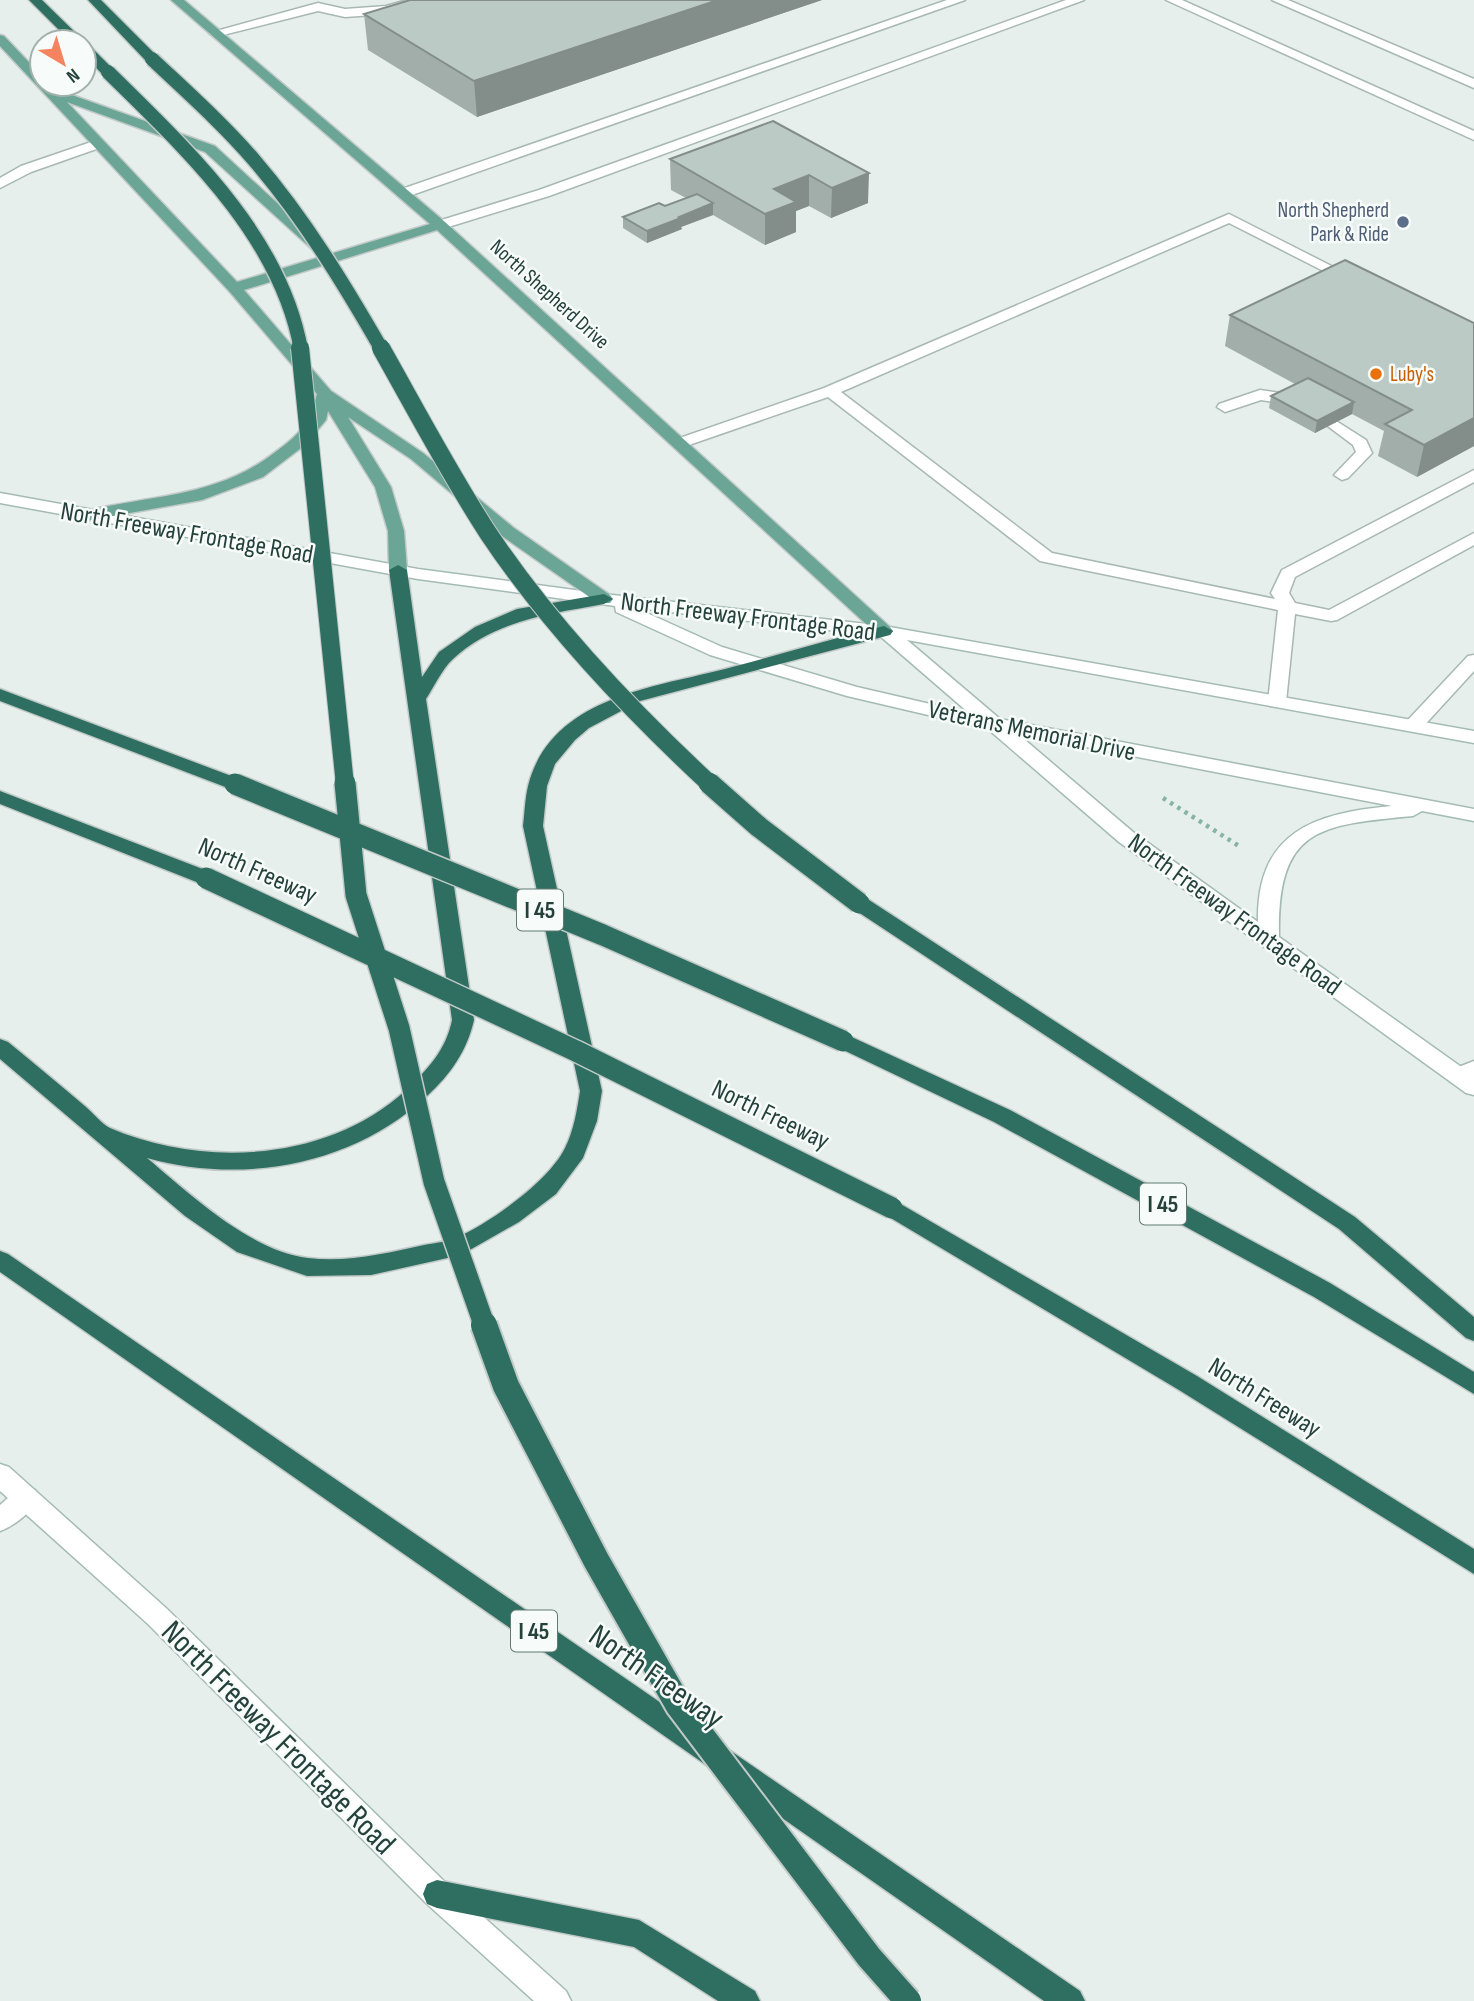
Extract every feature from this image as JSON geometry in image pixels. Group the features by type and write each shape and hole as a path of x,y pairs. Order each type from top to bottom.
{"highway":[{"path":"35,0 64,28"},
{"path":"94,0 248,154 302,222 489,534 555,622 638,713 728,801 859,903 1348,1223 1474,1331"},
{"path":"98,62 182,146 226,197 249,229 285,296 298,333 306,390 356,895 399,1028 434,1182 506,1386 596,1560 679,1706 869,1957 908,2001"},
{"path":"79,1114 119,1139 172,1157 227,1161 285,1158 319,1150 389,1118 416,1095 446,1062 459,1041 463,1020 398,570"},
{"path":"415,702 445,656 481,631 523,613 604,599"},
{"path":"0,1047 193,1210 244,1246 307,1267 371,1266 461,1246 511,1216 548,1188 575,1152 586,1121 591,1091 533,826 536,794 545,765 574,732 592,718 626,699 667,686 760,666 884,631"},
{"name":"I 45","path":"0,695 235,784 603,935 843,1041 1002,1116 1322,1290 1474,1384"},
{"name":"North Freeway","path":"0,797 206,878 576,1051 892,1208 1188,1383 1474,1563"},
{"name":"North Freeway","path":"0,1260 1070,2001"},
{"path":"437,1894 639,1934 745,2001"}],"main road":[{"name":"North Shepherd Drive","path":"177,0 440,225 884,631"},
{"path":"215,33 319,4 345,13 387,10 420,0"},
{"path":"404,193 959,0"},
{"path":"234,288 544,193 1078,0"},
{"path":"1172,0 1474,136"},
{"path":"1278,0 1474,84"},
{"path":"0,39 28,69"},
{"path":"54,98 234,288 326,394 383,487 396,531 398,570"},
{"path":"68,98 210,149 331,258"},
{"path":"0,184 26,169 97,144"},
{"path":"680,443 831,391 1229,218 1368,288"},
{"path":"831,391 1046,557 1331,616 1474,538"},
{"path":"91,515 202,495 257,474 299,442 318,420 326,394"},
{"path":"326,394 417,456 508,532 604,599"},
{"path":"1225,407 1260,395 1288,398"},
{"path":"1333,424 1360,443 1364,453 1342,475"},
{"path":"1277,702 1287,605 1280,593 1288,573 1474,475"},
{"name":"North Freeway Frontage Road","path":"0,498 398,570 604,599 884,631 1126,837 1469,1077"},
{"name":"Veterans Memorial Drive","path":"604,599 716,651 853,692 993,724 1474,815"},
{"path":"884,631 1474,737"},
{"path":"1413,726 1474,660"},
{"path":"1269,938 1270,889 1279,859 1289,845 1305,832 1345,817 1436,807"},
{"name":"North Freeway Frontage Road","path":"0,1475 157,1616 437,1894 556,2001"},
{"path":"0,1520 26,1499"}],"path":[{"path":"1157,794 1239,846"}],"building":[{"path":"410,0 718,0 474,81 364,14"},
{"path":"773,121 869,173 832,188 809,175 774,189 796,202 765,214 670,159"},
{"path":"697,194 713,203 647,231 623,217 659,203 665,206"},
{"name":"Luby's","path":"1345,260 1474,323 1474,418 1424,445 1385,424 1412,410 1230,315"},
{"path":"1308,378 1354,402 1317,421 1271,396"}],"place":[{"name":"North Shepherd Park & Ride","path":"1403,222"},
{"name":"Luby's","path":"1376,374"}]}
